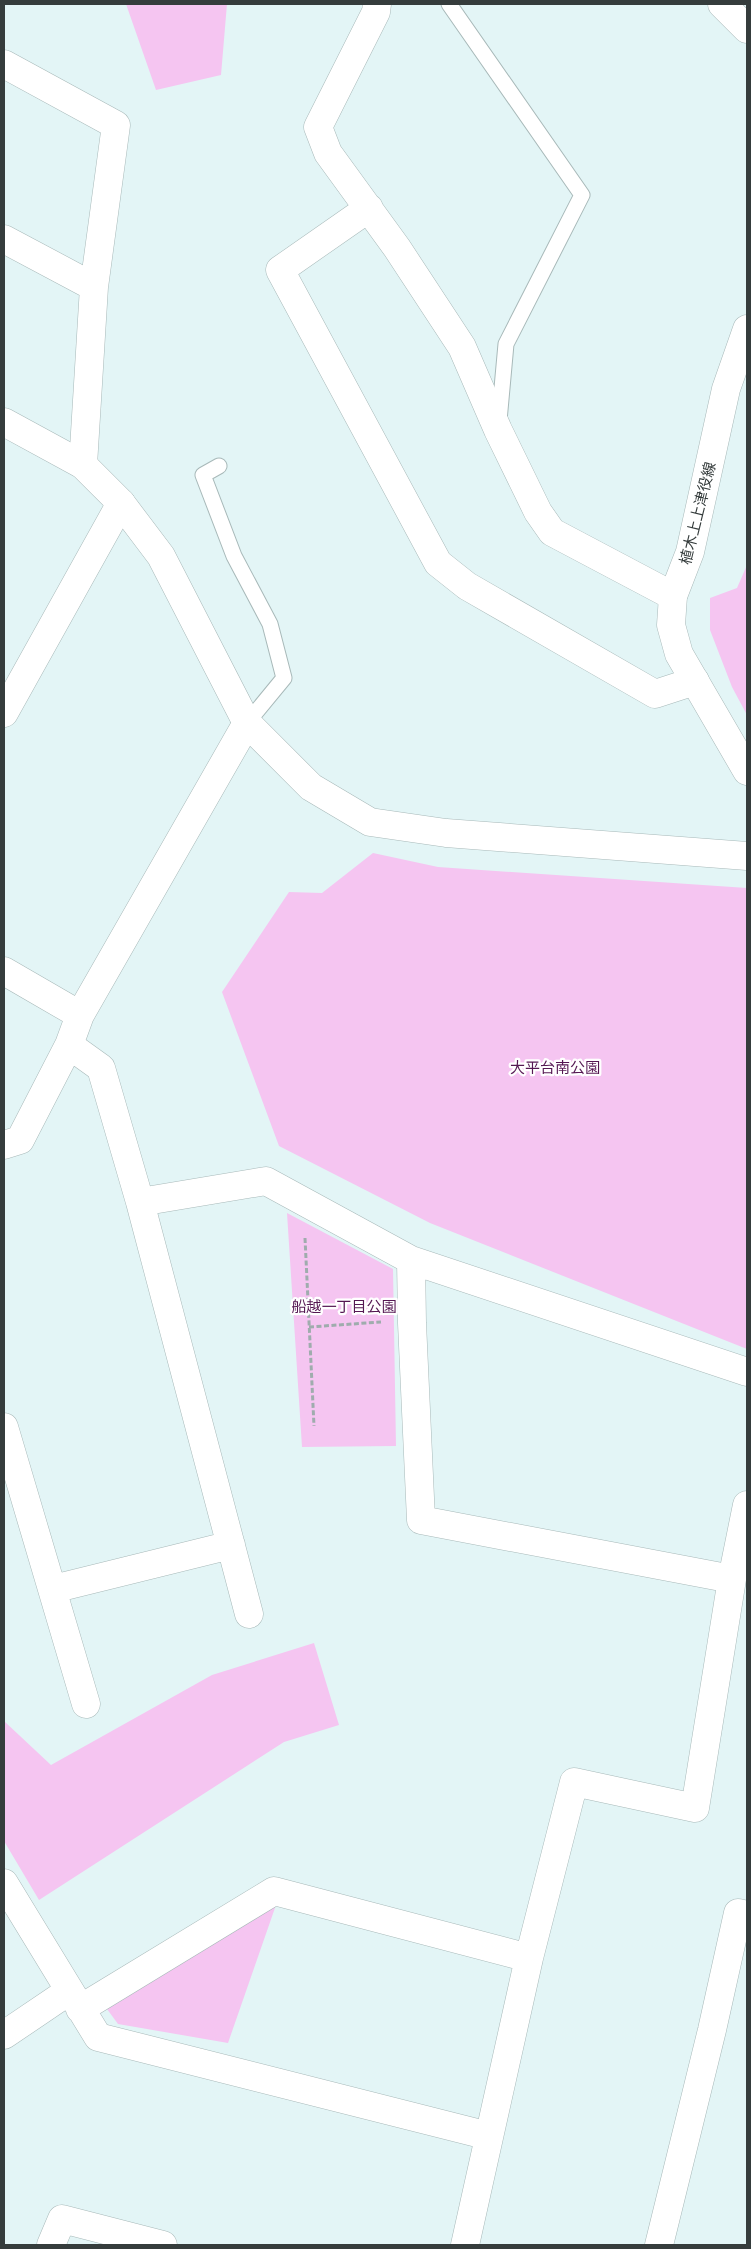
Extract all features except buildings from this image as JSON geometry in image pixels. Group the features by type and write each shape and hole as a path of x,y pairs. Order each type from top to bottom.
{"street":[{"path":"377,4 376,12 318,126 328,153 398,248 462,347 498,430 538,512 552,532 673,596"},
{"path":"722,4 747,29"},
{"path":"4,64 116,125 94,287 83,465"},
{"path":"369,208 280,270 438,563 468,586 655,694 695,681"},
{"path":"4,239 94,287"},
{"name":"植木上上津役線","path":"747,329 726,389 690,552 673,596 671,625 679,654 747,772"},
{"path":"4,422 83,465 122,503 161,556 247,723 311,787 370,822 446,832 747,856"},
{"path":"4,713 122,503"},
{"path":"4,1145 20,1140 69,1045 80,1015 247,723"},
{"path":"4,971 80,1015"},
{"path":"69,1045 101,1068 140,1202 249,1614"},
{"path":"140,1202 266,1182 411,1260 747,1372"},
{"path":"411,1260 421,1520 732,1579"},
{"path":"4,1427 86,1704"},
{"path":"465,2245 529,1958 574,1782 695,1808 732,1579 747,1505"},
{"path":"53,1590 231,1545"},
{"path":"4,1883 98,2037 488,2136"},
{"path":"4,2035 75,2000 274,1891 529,1958"},
{"path":"659,2245 712,2030 738,1913 747,1915"},
{"path":"52,2245 62,2219 163,2245"}],"lane":[{"path":"449,4 582,195 506,344 498,430"},
{"path":"219,466 204,475 234,556 270,624 284,678 247,723"}],"path":[{"path":"302,1200 314,1426"},
{"path":"309,1328 374,1322"}],"green space":[{"path":"126,4 227,4 221,75 156,90"},
{"path":"747,565 747,715 732,687 710,630 710,598 737,588"},
{"name":"大平台南公園","path":"373,853 438,867 747,888 747,1349 430,1223 279,1146 222,992 289,892 322,893"},
{"name":"船越一丁目公園","path":"287,1213 393,1269 396,1446 302,1447"},
{"path":"314,1643 339,1725 284,1742 39,1900 4,1841 4,1721 51,1765 212,1675"},
{"path":"276,1905 228,2043 118,2024 107,2009"}]}
